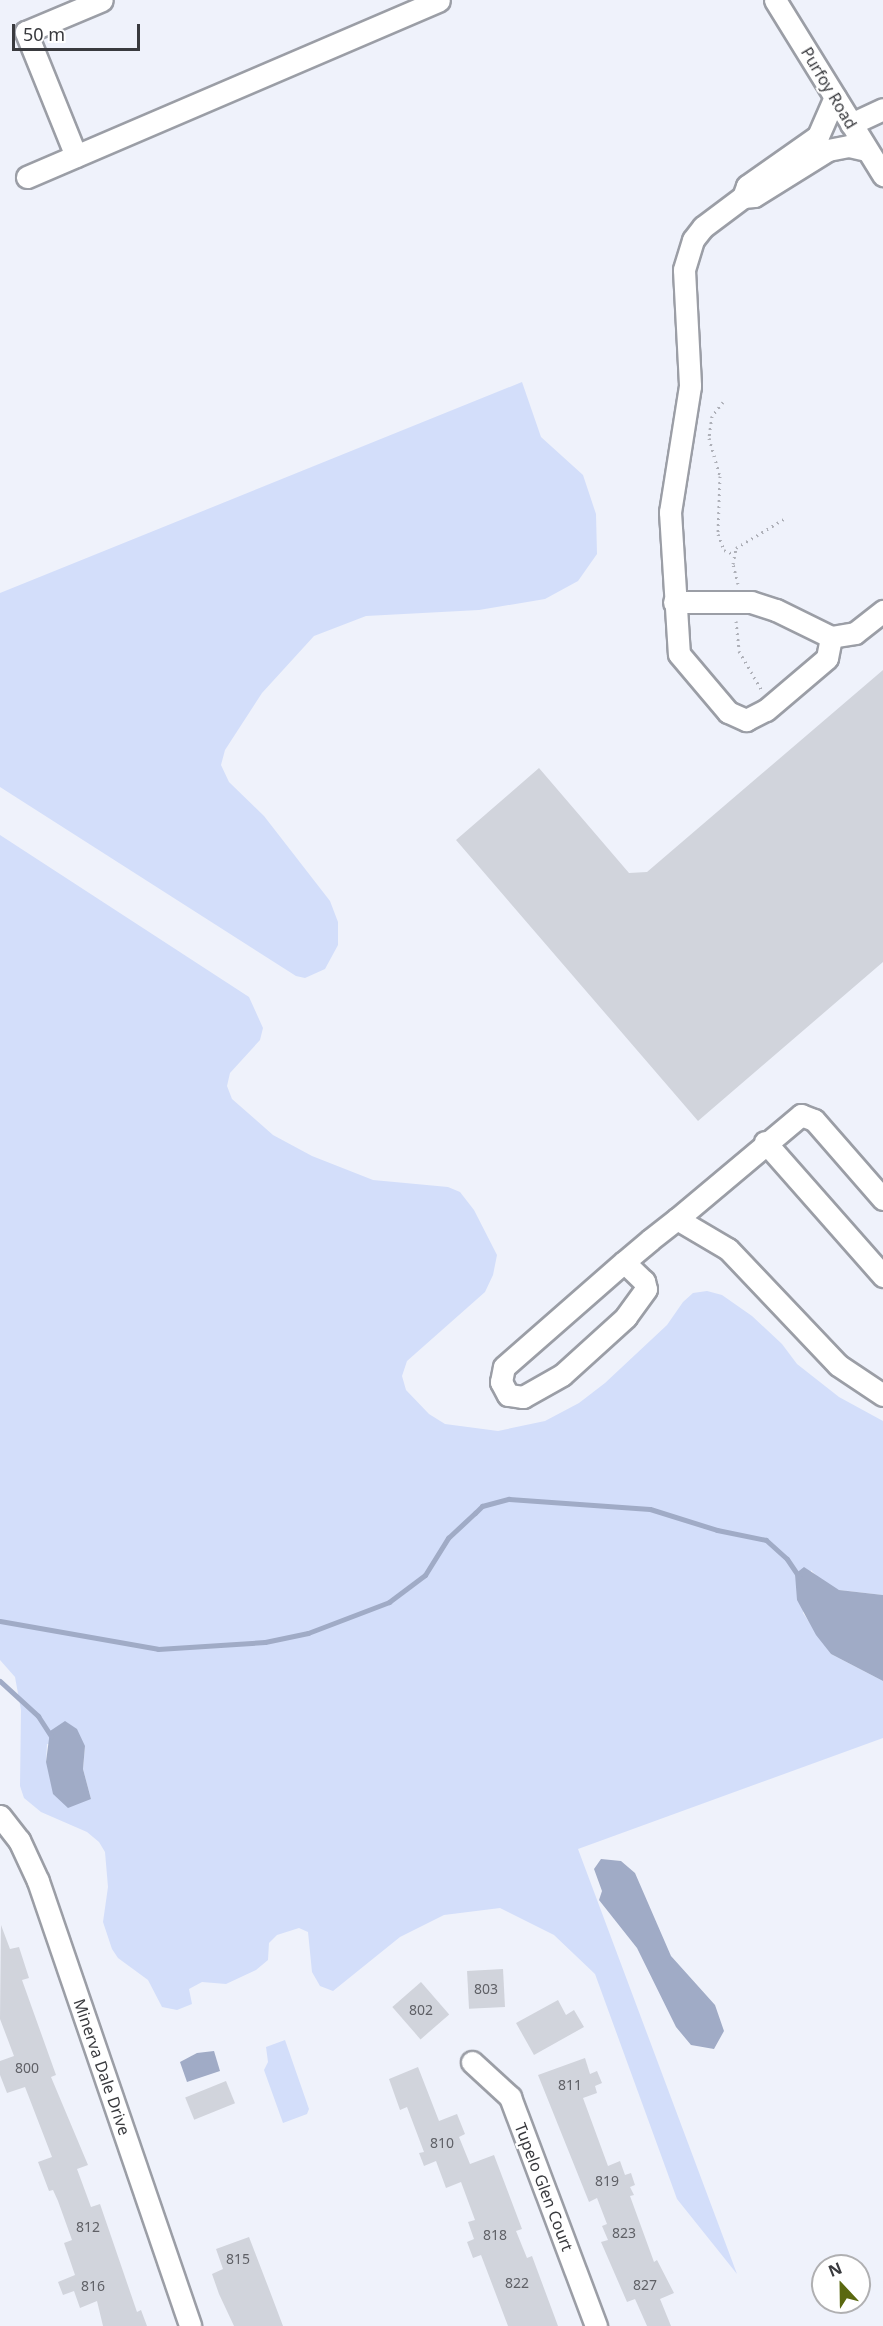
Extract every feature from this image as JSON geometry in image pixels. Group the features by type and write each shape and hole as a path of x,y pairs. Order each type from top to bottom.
{"street":[{"path":"76,156 26,32 102,0"},
{"path":"27,177 439,0"},
{"name":"Purfoy Road","path":"775,0 883,175"},
{"path":"743,197 747,186 818,136 835,97"},
{"path":"851,124 883,109"},
{"path":"831,637 827,658 766,710 753,718 739,720 679,654 670,512 690,386 684,270 693,240 704,227 743,197 754,196 828,150 849,146 867,150"},
{"path":"674,602 751,602 776,610 831,637 855,633 883,611"},
{"path":"624,1262 644,1281 646,1289 626,1317 562,1375 523,1397 508,1395 501,1382 504,1367 624,1262 677,1220 795,1118 808,1116 883,1199"},
{"path":"765,1142 883,1276"},
{"path":"677,1220 728,1249 838,1365 883,1395"},
{"name":"Minerva Dale Drive","path":"0,1816 19,1839 38,1881 190,2326"},
{"name":"Tupelo Glen Court","path":"472,2062 510,2097 596,2326"}],"path":[{"path":"723,402 712,416 709,438 720,476 718,534 724,550 733,554"},
{"path":"738,591 733,554 742,543 784,519"},
{"path":"736,617 742,658 767,697"}],"shaded area":[{"path":"522,382 541,437 583,475 596,514 597,554 578,581 545,599 479,610 366,616 314,636 262,693 225,750 221,765 229,782 264,816 330,901 338,922 338,945 325,969 305,978 296,976 0,787 0,593"},
{"path":"0,835 249,997 263,1028 260,1040 230,1073 227,1086 232,1099 273,1135 312,1156 373,1180 448,1187 460,1192 474,1210 497,1255 493,1275 485,1292 407,1361 402,1376 406,1390 429,1414 445,1424 498,1431 545,1421 579,1403 605,1383 667,1325 683,1302 693,1293 707,1291 722,1295 752,1316 782,1344 797,1364 839,1397 883,1421 883,1595 839,1590 825,1585 811,1570 803,1613 831,1654 883,1681 883,1738 578,1849 737,2274 677,2199 595,1974 554,1935 500,1908 444,1915 400,1937 333,1991 320,1986 312,1972 308,1932 299,1928 277,1935 269,1943 268,1960 256,1970 226,1984 202,1982 189,1989 192,2004 177,2010 162,2007 148,1980 118,1958 112,1949 103,1922 108,1887 105,1852 99,1842 87,1832 41,1812 24,1798 20,1786 21,1710 15,1677 0,1660","holes":["47,1744 85,1746 83,1769 91,1799 46,1762"]},
{"path":"804,1567 839,1590 883,1595 883,1681 831,1654 816,1635 797,1600 795,1574"},
{"path":"65,1721 77,1729 85,1746 83,1769 91,1799 68,1808 53,1794 46,1762 50,1731"},
{"path":"601,1859 621,1861 635,1873 671,1956 715,2005 724,2031 714,2049 691,2045 676,2027 637,1948 599,1900 602,1891 594,1869"},
{"path":"285,2040 309,2109 307,2114 283,2123 264,2070 268,2062 266,2047"},
{"path":"214,2051 220,2071 187,2082 180,2062 197,2053"}],"building":[{"path":"883,670 883,962 698,1121 456,840 539,768 629,873 647,872"},
{"path":"1,1925 10,1949 19,1947 29,1978 22,1980 56,2075 51,2077 88,2165 77,2169 91,2207 100,2204 137,2312 141,2310 147,2326 103,2326 97,2301 80,2308 74,2291 63,2295 58,2282 75,2275 64,2243 72,2240 58,2201 53,2190 49,2191 38,2162 52,2157 25,2087 7,2093 0,2075 0,2061 14,2056 0,2019"},
{"path":"503,1969 505,2007 469,2009 467,1971"},
{"path":"421,1982 449,2014 421,2039 392,2007"},
{"path":"558,2000 566,2015 574,2010 584,2027 534,2055 516,2023"},
{"path":"585,2058 590,2074 597,2071 602,2083 595,2086 597,2093 583,2098 608,2166 620,2161 625,2175 631,2173 635,2185 630,2187 634,2195 630,2196 654,2262 657,2260 674,2293 660,2299 671,2326 647,2326 635,2299 627,2302 601,2242 608,2240 602,2226 607,2224 597,2198 589,2202 538,2075"},
{"path":"418,2067 439,2121 457,2114 465,2134 459,2137 470,2164 494,2155 522,2229 516,2231 527,2258 532,2256 558,2326 508,2326 481,2255 473,2258 467,2242 474,2239 468,2222 475,2220 461,2182 446,2188 436,2161 424,2166 419,2153 424,2152 407,2107 400,2110 389,2079"},
{"path":"226,2081 235,2103 194,2120 185,2097"},
{"path":"249,2237 283,2326 234,2326 219,2294 212,2274 223,2269 216,2249"}],"waterway":[{"path":"0,1621 158,1649 265,1642 308,1633 389,1602 425,1575 448,1538 482,1506 509,1499 650,1509 717,1530 766,1540 787,1559 799,1577"},
{"path":"0,1681 38,1716 51,1736"}]}
